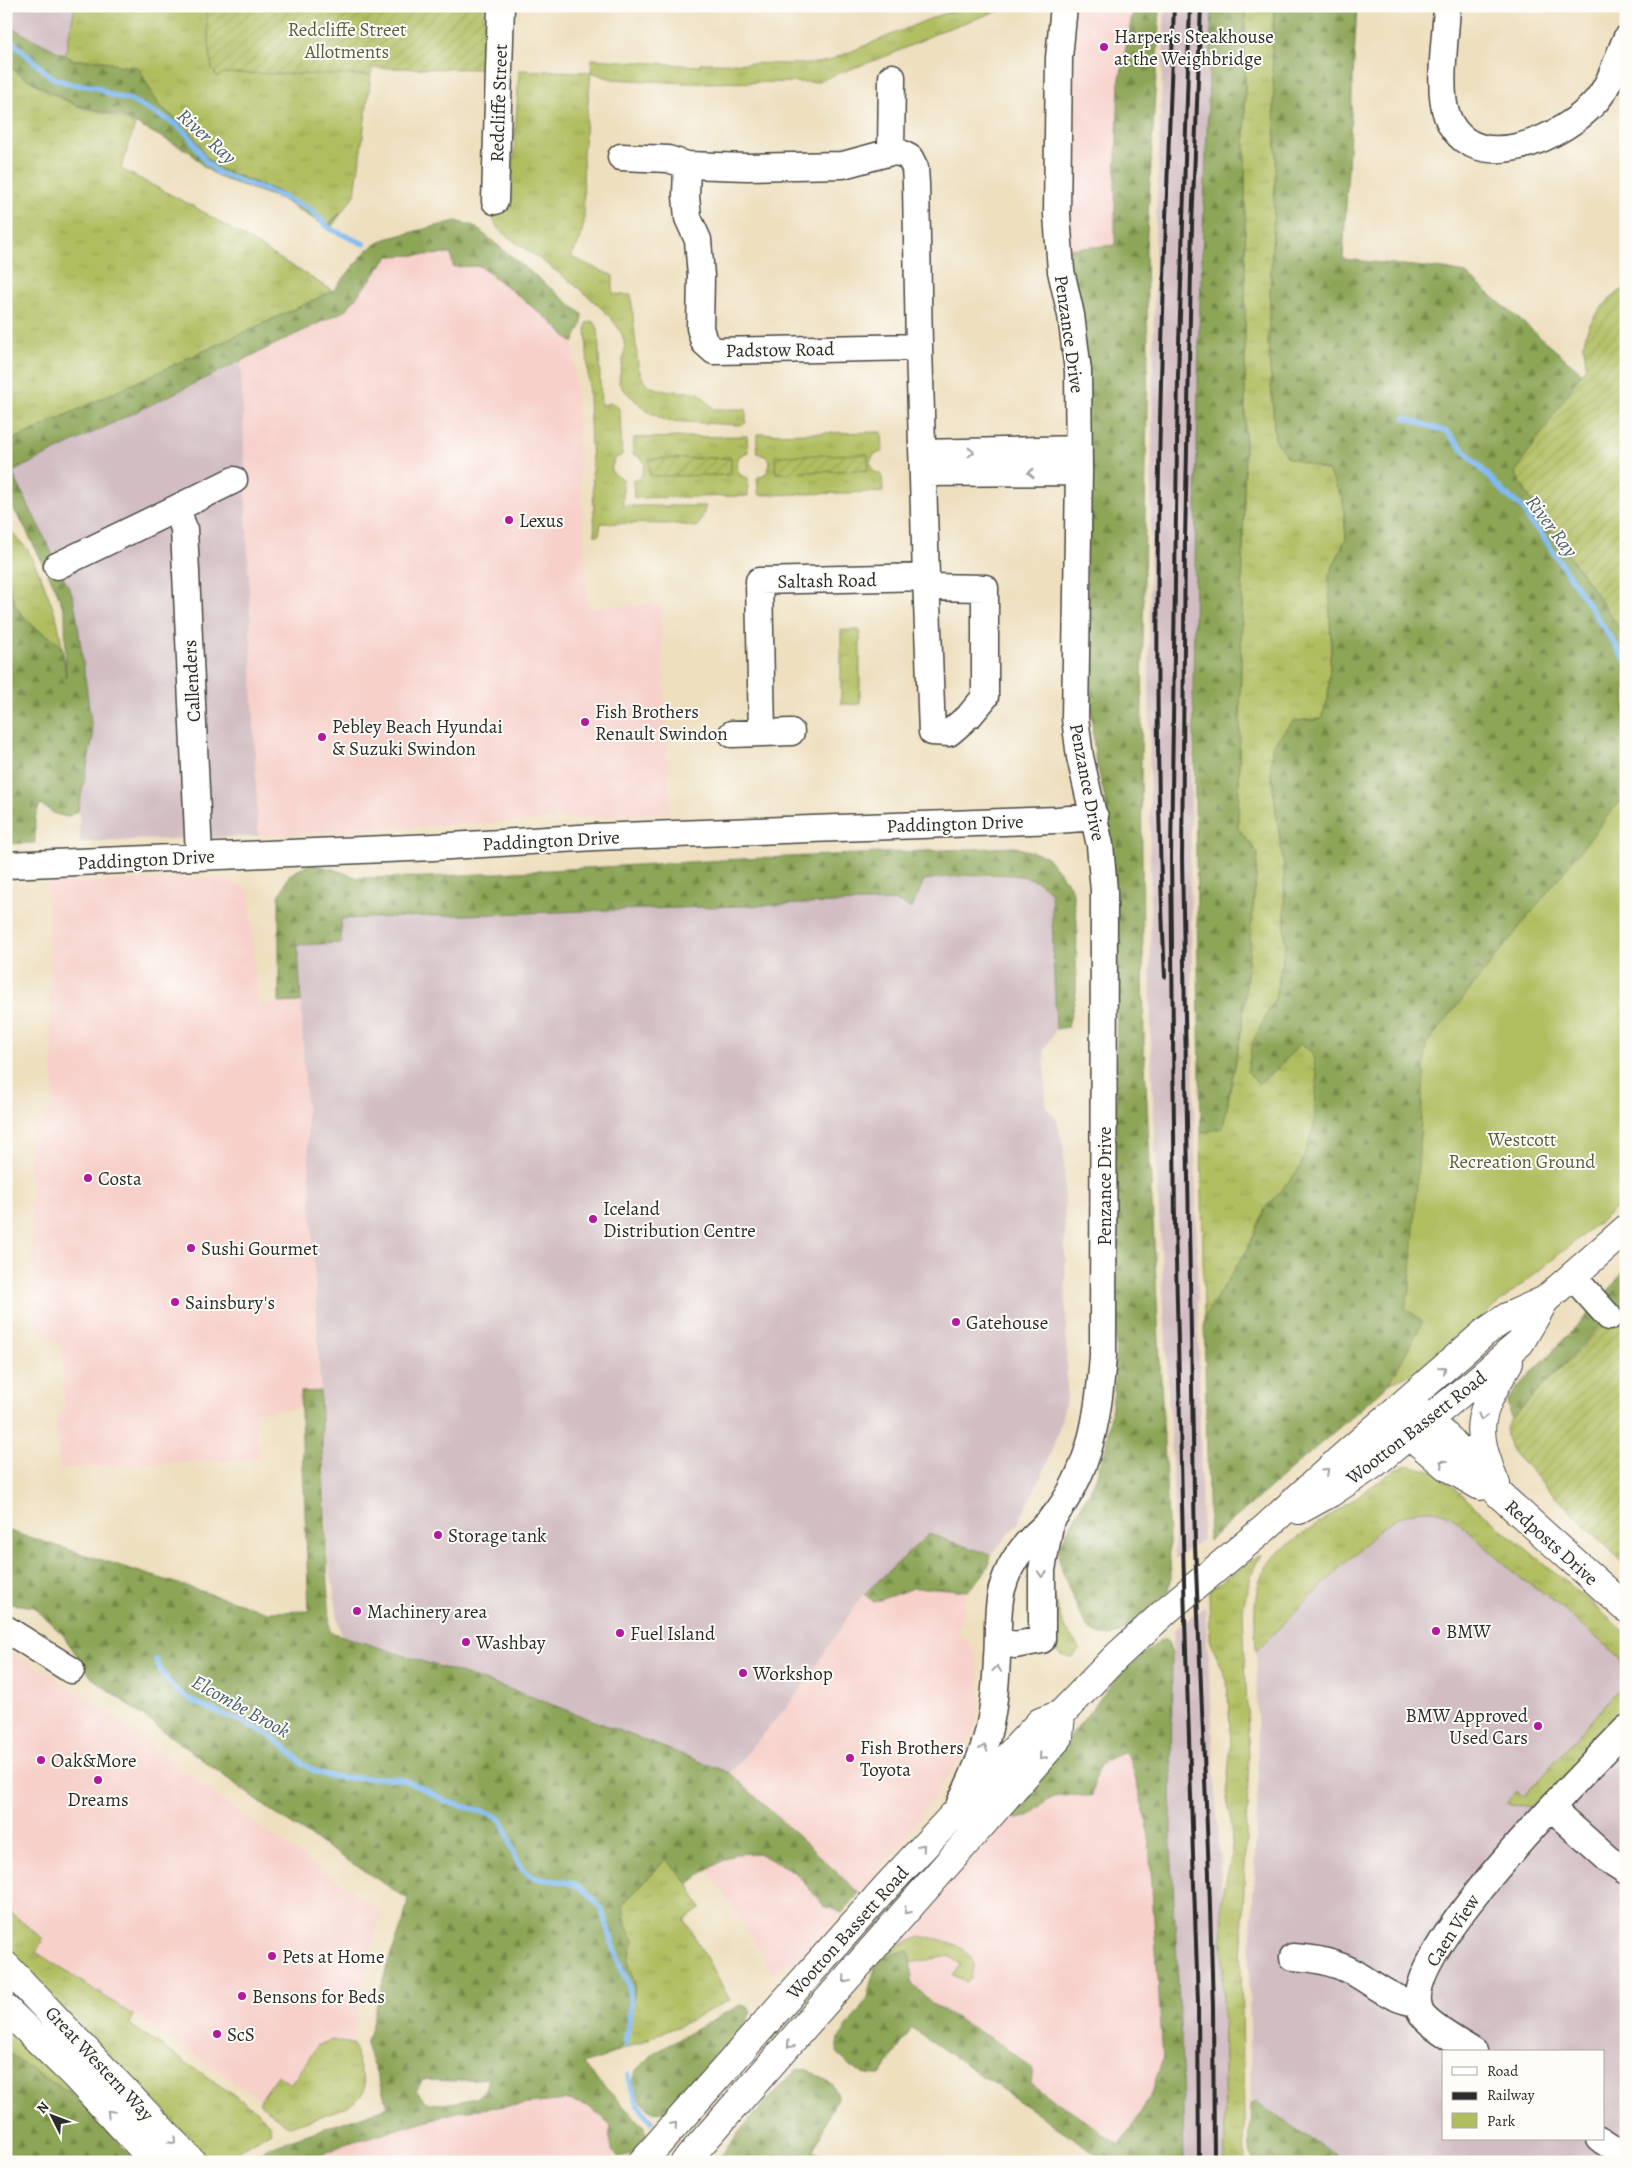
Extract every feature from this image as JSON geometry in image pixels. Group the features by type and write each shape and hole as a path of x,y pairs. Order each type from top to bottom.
{"main road":[{"name":"Wootton Bassett Road","path":"642,2162 958,1808 1040,1722 1061,1714 1116,1657 1169,1608 1264,1528 1484,1333 1507,1317 1545,1300 1626,1229"},
{"name":"Wootton Bassett Road","path":"1264,1528 1336,1489 1374,1464 1420,1428 1520,1343 1545,1300"},
{"path":"1500,1495 1484,1453 1480,1424 1487,1402 1520,1343"},
{"name":"Redposts Drive","path":"1397,1409 1420,1428 1450,1440 1500,1495 1626,1608"},
{"name":"Wootton Bassett Road","path":"686,2162 1059,1737 1061,1714"},
{"name":"Great Western Way","path":"6,1966 192,2162"},
{"name":"Great Western Way","path":"6,2009 75,2076 155,2162"}],"street":[{"name":"Redcliffe Street","path":"494,200 501,6"},
{"name":"Penzance Drive","path":"958,1808 978,1763 989,1731 994,1698 999,1602 1008,1572 1024,1547 1052,1519 1068,1493 1088,1453 1100,1402 1102,1364 1105,912 1102,860 1095,816 1080,757 1075,718 1079,460 1078,371 1071,315 1061,271 1057,214 1059,58 1064,6"},
{"path":"1447,6 1444,108 1451,124 1460,136 1474,144 1488,148 1529,144 1555,134 1578,119 1603,91 1626,39"},
{"path":"891,152 892,77"},
{"path":"621,157 668,159 687,165 763,167 843,165 891,152 902,153 910,158 915,168 923,463 1079,460"},
{"name":"Padstow Road","path":"687,165 686,196 688,218 698,240 700,328 704,342 714,350 919,347"},
{"name":"Saltash Road","path":"762,733 759,582 927,582 985,588 985,697 949,733 932,732 927,582 923,463"},
{"path":"57,566 234,480"},
{"name":"Callenders","path":"176,508 184,528 199,855"},
{"path":"732,734 792,732"},
{"name":"Paddington Drive","path":"6,865 199,855 434,847 615,836 1057,820 1095,816"},
{"path":"1572,1276 1609,1317"},
{"name":"Penzance Drive","path":"998,1641 1015,1645 1042,1640 1042,1570 1052,1519"},
{"path":"6,1629 71,1670"},
{"name":"Caen View","path":"1418,2003 1421,1980 1430,1962 1474,1896 1492,1873 1551,1808 1626,1729"},
{"path":"1551,1808 1609,1860 1626,1871"},
{"path":"1293,1957 1317,1959 1340,1966 1394,1997 1406,2002 1418,2003 1420,2011 1427,2020 1471,2050"},
{"path":"1602,2140 1626,2156"}],"shaded area":[{"path":"6,6 75,6 65,56 6,25"},
{"path":"1074,6 1134,6 1119,83 1115,245 1068,249 1071,35"},
{"path":"1165,6 1212,6 1199,329 1190,869 1202,1540 1175,1559 1173,1476 1151,1060 1149,634 1155,245"},
{"path":"452,254 453,267 480,266 549,320 573,343 587,602 591,607 660,604 670,813 258,836 241,362 346,310 389,256"},
{"path":"241,362 258,836 80,842 71,620 6,474"},
{"path":"1014,875 1035,880 1051,892 1056,1029 1044,1050 1046,1106 1057,1120 1064,1149 1067,1395 1058,1433 1044,1470 1018,1523 991,1555 929,1534 861,1597 799,1692 730,1773 519,1692 341,1637 329,1561 298,945 341,943 341,919 896,901 912,908 924,880 945,877"},
{"path":"225,879 239,884 249,893 257,1005 301,1002 320,1391 300,1392 301,1408 256,1411 258,1459 60,1468 56,1417 65,1410 62,1347 36,1326 28,1136 54,1107 47,883"},
{"path":"1414,1510 1437,1510 1451,1516 1524,1581 1540,1590 1626,1663 1626,2162 1319,2162 1251,2105 1249,1979 1258,1788 1256,1651 1380,1529"},
{"path":"913,1588 967,1591 958,1633 969,1643 976,1656 981,1695 975,1726 965,1752 899,1846 859,1893 730,1773 799,1692 861,1597 864,1594 874,1602"},
{"path":"1205,1606 1222,1899 1225,2162 1184,2162 1182,2060 1171,1844 1172,1655 1174,1630"},
{"path":"6,1649 70,1687 230,1806 381,1911 360,1995 353,2044 332,2040 318,2045 291,2084 277,2076 261,2099 36,1952 43,1939 10,1913 6,1913"},
{"path":"1142,1738 1163,2059 1149,2099 1120,2145 887,1986 885,1953 977,1854 1020,1803"},
{"path":"758,1853 795,1872 824,1906 842,1913 798,1959 773,1973 708,1869 735,1854"},
{"path":"569,2100 578,2102 597,2112 619,2134 623,2146 609,2162 307,2162 345,2144 460,2111"}],"green space":[{"path":"75,6 205,6 212,69 217,77 223,73 371,75 355,195 342,212 328,224 310,207 295,202 277,191 220,169 206,157 192,133 158,104 138,67 122,66 99,60 74,60 65,56"},
{"name":"Redcliffe Street Allotments","path":"205,6 484,6 485,69 372,68 371,75 224,73 217,77 212,69"},
{"path":"968,6 1012,6 941,31 892,54 815,82 687,83 612,79 591,72 592,59 700,66 701,63 810,64 828,61 932,18"},
{"path":"1134,6 1160,6 1146,251 1148,348 1141,760 1144,1043 1171,1579 1169,1591 1126,1630 1110,1636 1101,1635 1090,1630 1081,1618 1059,1563 1059,1547 1094,1483 1106,1447 1114,1392 1117,1306 1115,1251 1117,966 1112,869 1106,803 1095,756 1091,709 1089,607 1068,249 1115,245 1119,83"},
{"path":"1212,6 1245,6 1245,442 1238,828 1258,854 1242,1028 1223,1128 1201,1133 1193,685 1199,329"},
{"path":"1245,6 1274,6 1272,49 1276,157 1268,342 1275,439 1287,457 1328,471 1343,499 1346,538 1329,576 1331,648 1328,699 1321,719 1293,721 1271,773 1284,868 1285,948 1275,998 1253,1042 1277,1069 1300,1044 1312,1052 1317,1076 1314,1126 1301,1168 1265,1209 1248,1249 1204,1317 1201,1133 1223,1127 1242,1028 1258,854 1238,829 1245,442"},
{"path":"1274,6 1357,6 1343,259 1444,269 1465,273 1582,373 1515,473 1537,511 1612,616 1626,639 1626,793 1426,1045 1410,1291 1405,1307 1423,1322 1389,1384 1209,1541 1204,1317 1248,1249 1265,1209 1300,1168 1314,1126 1317,1076 1312,1052 1300,1044 1277,1069 1258,1084 1247,1071 1253,1042 1275,998 1285,948 1284,868 1271,773 1272,746 1293,721 1321,719 1328,699 1331,648 1329,576 1346,538 1343,499 1328,471 1287,457 1275,439 1268,342 1276,157 1272,49"},
{"path":"6,25 74,60 99,60 122,66 138,67 158,104 192,133 206,157 220,169 277,191 295,202 310,207 328,224 342,212 330,229 281,199 221,178 204,167 190,152 121,116 73,104 19,74 6,64"},
{"path":"6,64 38,86 64,100 135,125 121,169 193,206 333,291 6,443"},
{"path":"519,70 591,72 583,153 584,223 580,240 571,257 613,276 613,294 631,295 638,366 642,378 647,384 658,389 699,393 714,409 746,409 746,423 739,425 667,421 647,411 619,383 625,346 618,328 606,313 570,281 498,229 494,221 494,210 513,173"},
{"path":"456,221 474,226 582,314 582,324 573,343 549,320 480,266 453,267 451,254 389,256 346,310 12,472 72,594 93,737 78,811 67,817 55,814 40,804 35,818 35,843 6,844 6,573 15,607 33,626 56,641 63,650 66,678 65,613 55,587 23,524 6,498 6,443 333,291 367,250 385,239"},
{"path":"1626,288 1626,639 1541,515 1515,473 1586,366 1585,338 1592,320 1611,298"},
{"path":"591,321 595,323 598,329 601,405 612,403 618,407 620,413 622,455 614,459 611,470 623,479 623,506 706,506 700,523 696,527 678,524 601,523 599,535 595,535 586,328 587,323"},
{"path":"882,432 883,452 874,454 870,462 873,471 882,475 883,492 760,495 758,493 757,478 767,473 770,463 767,457 757,453 757,434","holes":["867,454 868,470 776,473"]},
{"path":"747,436 748,452 739,456 736,466 740,475 748,478 748,496 634,498 633,480 641,477 645,463 641,458 633,454 634,438","holes":["730,458 730,475 649,475 650,459"]},
{"path":"868,454 868,470 776,473 775,456"},
{"path":"731,458 731,475 650,476 649,459"},
{"path":"6,526 28,550 42,579 57,619 63,650 33,626 16,605 11,593 6,567"},
{"path":"841,630 860,630 860,704 841,704"},
{"name":"Westcott Recreation Ground","path":"1626,793 1626,1200 1415,1371 1389,1384 1423,1322 1405,1307 1410,1291 1426,1045"},
{"path":"1015,847 1046,856 1072,888 1077,922 1076,994 1068,1027 1056,1029 1051,892 1035,880 1012,875 965,876 924,880 912,909 896,901 341,919 341,943 298,945 301,1002 279,1003 279,897 289,875 310,864 333,869 358,878 427,877 741,859"},
{"path":"1626,1267 1626,1302 1613,1313 1605,1296"},
{"path":"1626,1302 1626,1565 1517,1456 1507,1442 1506,1434 1508,1423 1511,1419"},
{"path":"1593,1309 1603,1323 1511,1419 1507,1402 1516,1389"},
{"path":"320,1391 330,1632 519,1692 730,1773 859,1893 842,1913 824,1906 795,1872 758,1853 735,1854 708,1869 688,1884 666,1859 623,1904 626,1926 634,1941 628,1959 635,1986 629,2031 620,2048 602,2058 582,2064 643,2126 648,2136 632,2154 619,2157 615,2154 610,2143 611,2126 588,2106 569,2100 460,2111 345,2144 307,2162 253,2162 256,2155 266,2148 388,2107 366,2045 389,1959 403,1923 408,1899 274,1813 92,1678 63,1635 34,1607 6,1603 6,1530 268,1612 309,1611 300,1392","holes":["489,2078 487,2086 479,2097 438,2104 427,2102 416,2090 423,2080 452,2081"]},
{"path":"1407,1465 1433,1471 1614,1622 1626,1634 1626,1675 1619,1657 1540,1590 1524,1581 1451,1516 1432,1510 1423,1510 1405,1515 1380,1529 1256,1651 1256,1598 1262,1575 1269,1563 1278,1552 1396,1469"},
{"path":"929,1534 991,1555 985,1571 967,1591 913,1588 874,1602 864,1594"},
{"path":"1261,1554 1249,1582 1243,1611 1249,1759 1241,1966 1245,2162 1225,2162 1222,1899 1232,1854 1231,1817 1226,1794 1231,1745 1227,1680 1210,1640 1209,1590"},
{"path":"1053,1593 1063,1625 1080,1649 1072,1659 1060,1654 1052,1646"},
{"path":"1163,1638 1168,1641 1172,1655 1171,1844 1182,2060 1184,2162 1108,2162 912,2028 880,2075 866,2074 851,2067 837,2052 839,2038 866,2000 877,1961 893,1953 909,1951 911,1958 911,1982 934,2005 1000,2044 1033,2069 1031,2084 1120,2145 1149,2099 1163,2059 1148,1827 1131,1762 1125,1752 1103,1763 1099,1767 1095,1778 1092,1796 1052,1798 1026,1817 1016,1819 1013,1816 1022,1796 1119,1675"},
{"path":"1626,1682 1626,1706 1556,1786 1529,1808 1506,1803 1517,1791 1523,1797"},
{"path":"666,1859 688,1884 701,1908 685,1920 730,2000 679,2026 602,2058 620,2048 629,2031 635,1986 628,1959 634,1941 626,1926 622,1904"},
{"path":"10,1912 43,1939 36,1952 133,2015 129,2024 256,2110 269,2124 271,2131 219,2162 212,2162 6,1952 6,1913"},
{"path":"921,1937 943,1940 965,1950 973,1962 971,1978 967,1982 953,1975 961,1965 949,1956 909,1963 877,1961 898,1945"},
{"path":"740,2005 748,2006 751,2012 745,2024 725,2049 665,2111 658,2112 648,2108 640,2100 633,2083 636,2070 653,2053"},
{"path":"6,2027 74,2094 47,2080 6,2051"},
{"path":"332,2040 353,2044 365,2086 363,2094 354,2102 337,2110 290,2126 286,2125 259,2102 277,2075 291,2084 318,2045"},
{"path":"6,2051 47,2080 74,2094 137,2162 16,2162 6,2152"},
{"path":"797,2069 806,2069 831,2083 838,2095 814,2150 829,2162 796,2162 790,2158 787,2162 716,2162 744,2126"},
{"path":"1257,2102 1344,2162 1254,2162 1250,2151 1251,2105"}],"waterway":[{"name":"River Ray","path":"6,36 51,77 70,84 96,87 111,95 130,100 176,124 190,137 205,161 218,173 276,194 310,209 330,229 364,244"},
{"name":"River Ray","path":"1405,418 1447,432 1505,494 1523,508 1531,524 1538,529 1626,661"},
{"name":"Elcombe Brook","path":"156,1660 164,1677 176,1690 190,1700 272,1737 303,1764 318,1772 344,1778 398,1779 417,1785 446,1801 496,1816 505,1827 517,1860 528,1874 540,1879 573,1884 589,1894 601,1909 617,1957 627,1979 631,1998 625,2045"},
{"name":"Elcombe Brook","path":"629,2075 637,2100 651,2122"}],"railway":[{"path":"1165,977 1160,856 1157,613 1161,370 1174,6"},
{"path":"1190,6 1178,376 1171,857 1175,1222 1185,1621 1198,2002 1199,2162"},
{"path":"1201,6 1192,226 1185,540 1182,858 1195,1545 1209,1874 1213,2007 1214,2162"}],"place":[{"name":"Harper's Steakhouse at the Weighbridge","path":"1104,47"},
{"name":"Lexus","path":"509,520"},
{"name":"Fish Brothers Renault Swindon","path":"585,722"},
{"name":"Pebley Beach Hyundai & Suzuki Swindon","path":"322,737"},
{"name":"Costa","path":"88,1178"},
{"name":"Iceland Distribution Centre","path":"593,1219"},
{"name":"Sushi Gourmet","path":"191,1248"},
{"name":"Sainsbury's","path":"175,1302"},
{"name":"Gatehouse","path":"956,1322"},
{"name":"Storage tank","path":"438,1535"},
{"name":"Machinery area","path":"357,1611"},
{"name":"BMW","path":"1436,1631"},
{"name":"Fuel Island","path":"620,1633"},
{"name":"Washbay","path":"466,1642"},
{"name":"Workshop","path":"743,1673"},
{"name":"BMW Approved Used Cars","path":"1538,1726"},
{"name":"Fish Brothers Toyota","path":"850,1758"},
{"name":"Oak&More","path":"41,1760"},
{"name":"Dreams","path":"98,1780"},
{"name":"Pets at Home","path":"272,1956"},
{"name":"Bensons for Beds","path":"242,1996"},
{"name":"ScS","path":"217,2034"}]}
